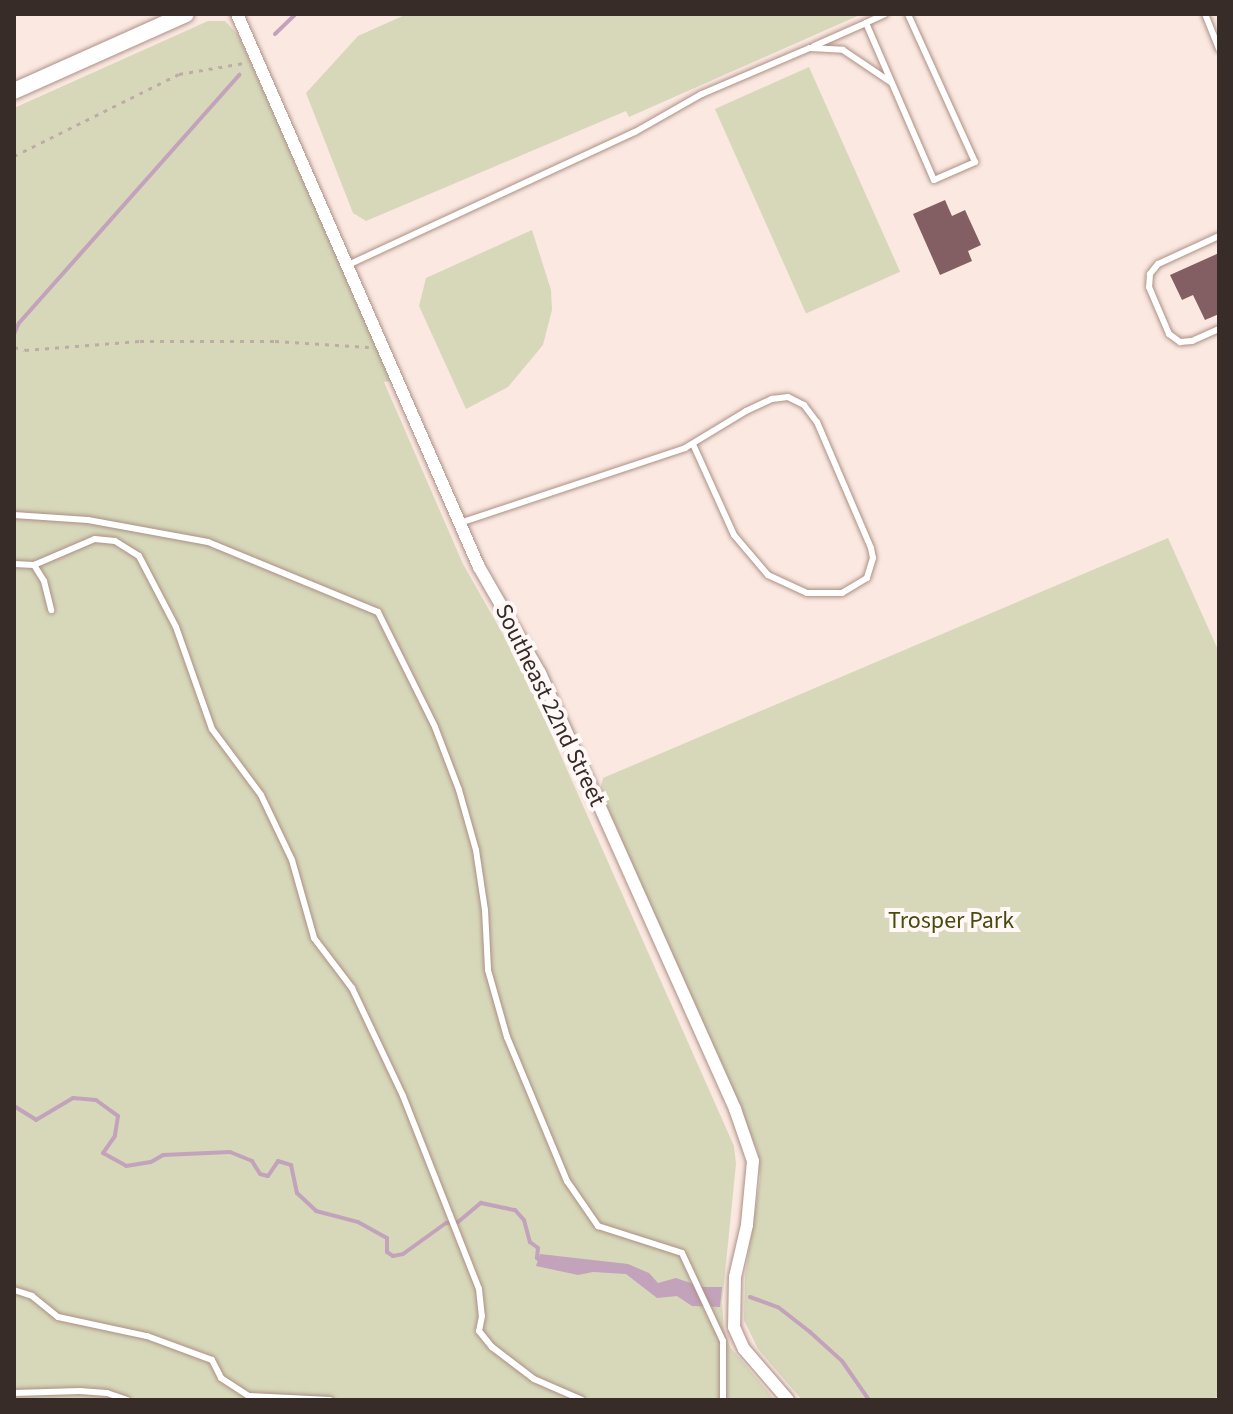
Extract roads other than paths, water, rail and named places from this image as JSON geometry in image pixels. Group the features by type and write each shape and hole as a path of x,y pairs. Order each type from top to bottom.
{"main road":[{"path":"14,91 186,14"}],"street":[{"name":"Southeast 22nd Street","path":"237,14 479,567 540,673 746,1139 753,1161 735,1277 732,1306 734,1327 744,1349 788,1400"}],"lane":[{"path":"348,265 635,132 702,94 885,14"},
{"path":"866,23 934,180 975,162 908,14"},
{"path":"1205,14 1219,49"},
{"path":"810,48 843,50 892,83"},
{"path":"1219,236 1158,264 1150,274 1149,287 1169,334 1180,342 1192,341 1219,329"},
{"path":"460,523 693,444 772,399 788,397 804,405 817,422 871,548 873,558 867,578 842,593 820,594 795,590 768,575 734,535 693,444"},
{"path":"14,515 88,520 208,542 378,612 435,727 459,790 480,880 488,970 507,1037 567,1181 598,1226 623,1237 676,1249 693,1274 726,1356 723,1400"},
{"path":"14,564 34,565 95,539 115,541 139,556 176,627 212,729 261,795 292,860 314,938 352,988 403,1096 479,1289 482,1316 479,1331 483,1339 534,1379 582,1400"},
{"path":"34,565 44,581 51,610"},
{"path":"14,1290 32,1296 58,1317 147,1336 212,1360 221,1378 249,1396 330,1400"},
{"path":"14,1393 80,1391 107,1393 127,1400"}],"waterway":[{"path":"275,34 296,14"},
{"path":"14,334 19,323 239,75"},
{"path":"14,1106 36,1120 73,1098 96,1100 118,1116 115,1136 103,1153 126,1166 151,1162 163,1155 230,1152 252,1161 260,1174 268,1176 278,1161 291,1165 297,1193 316,1211 358,1222 387,1238 387,1252 393,1256 403,1254 446,1223 458,1222 481,1203 515,1210 524,1220 530,1242 538,1248 537,1258 543,1262"},
{"path":"750,1297 778,1307 810,1332 842,1361 869,1400"}],"park label":[{"name":"Trosper Park","path":"951,921"}]}
